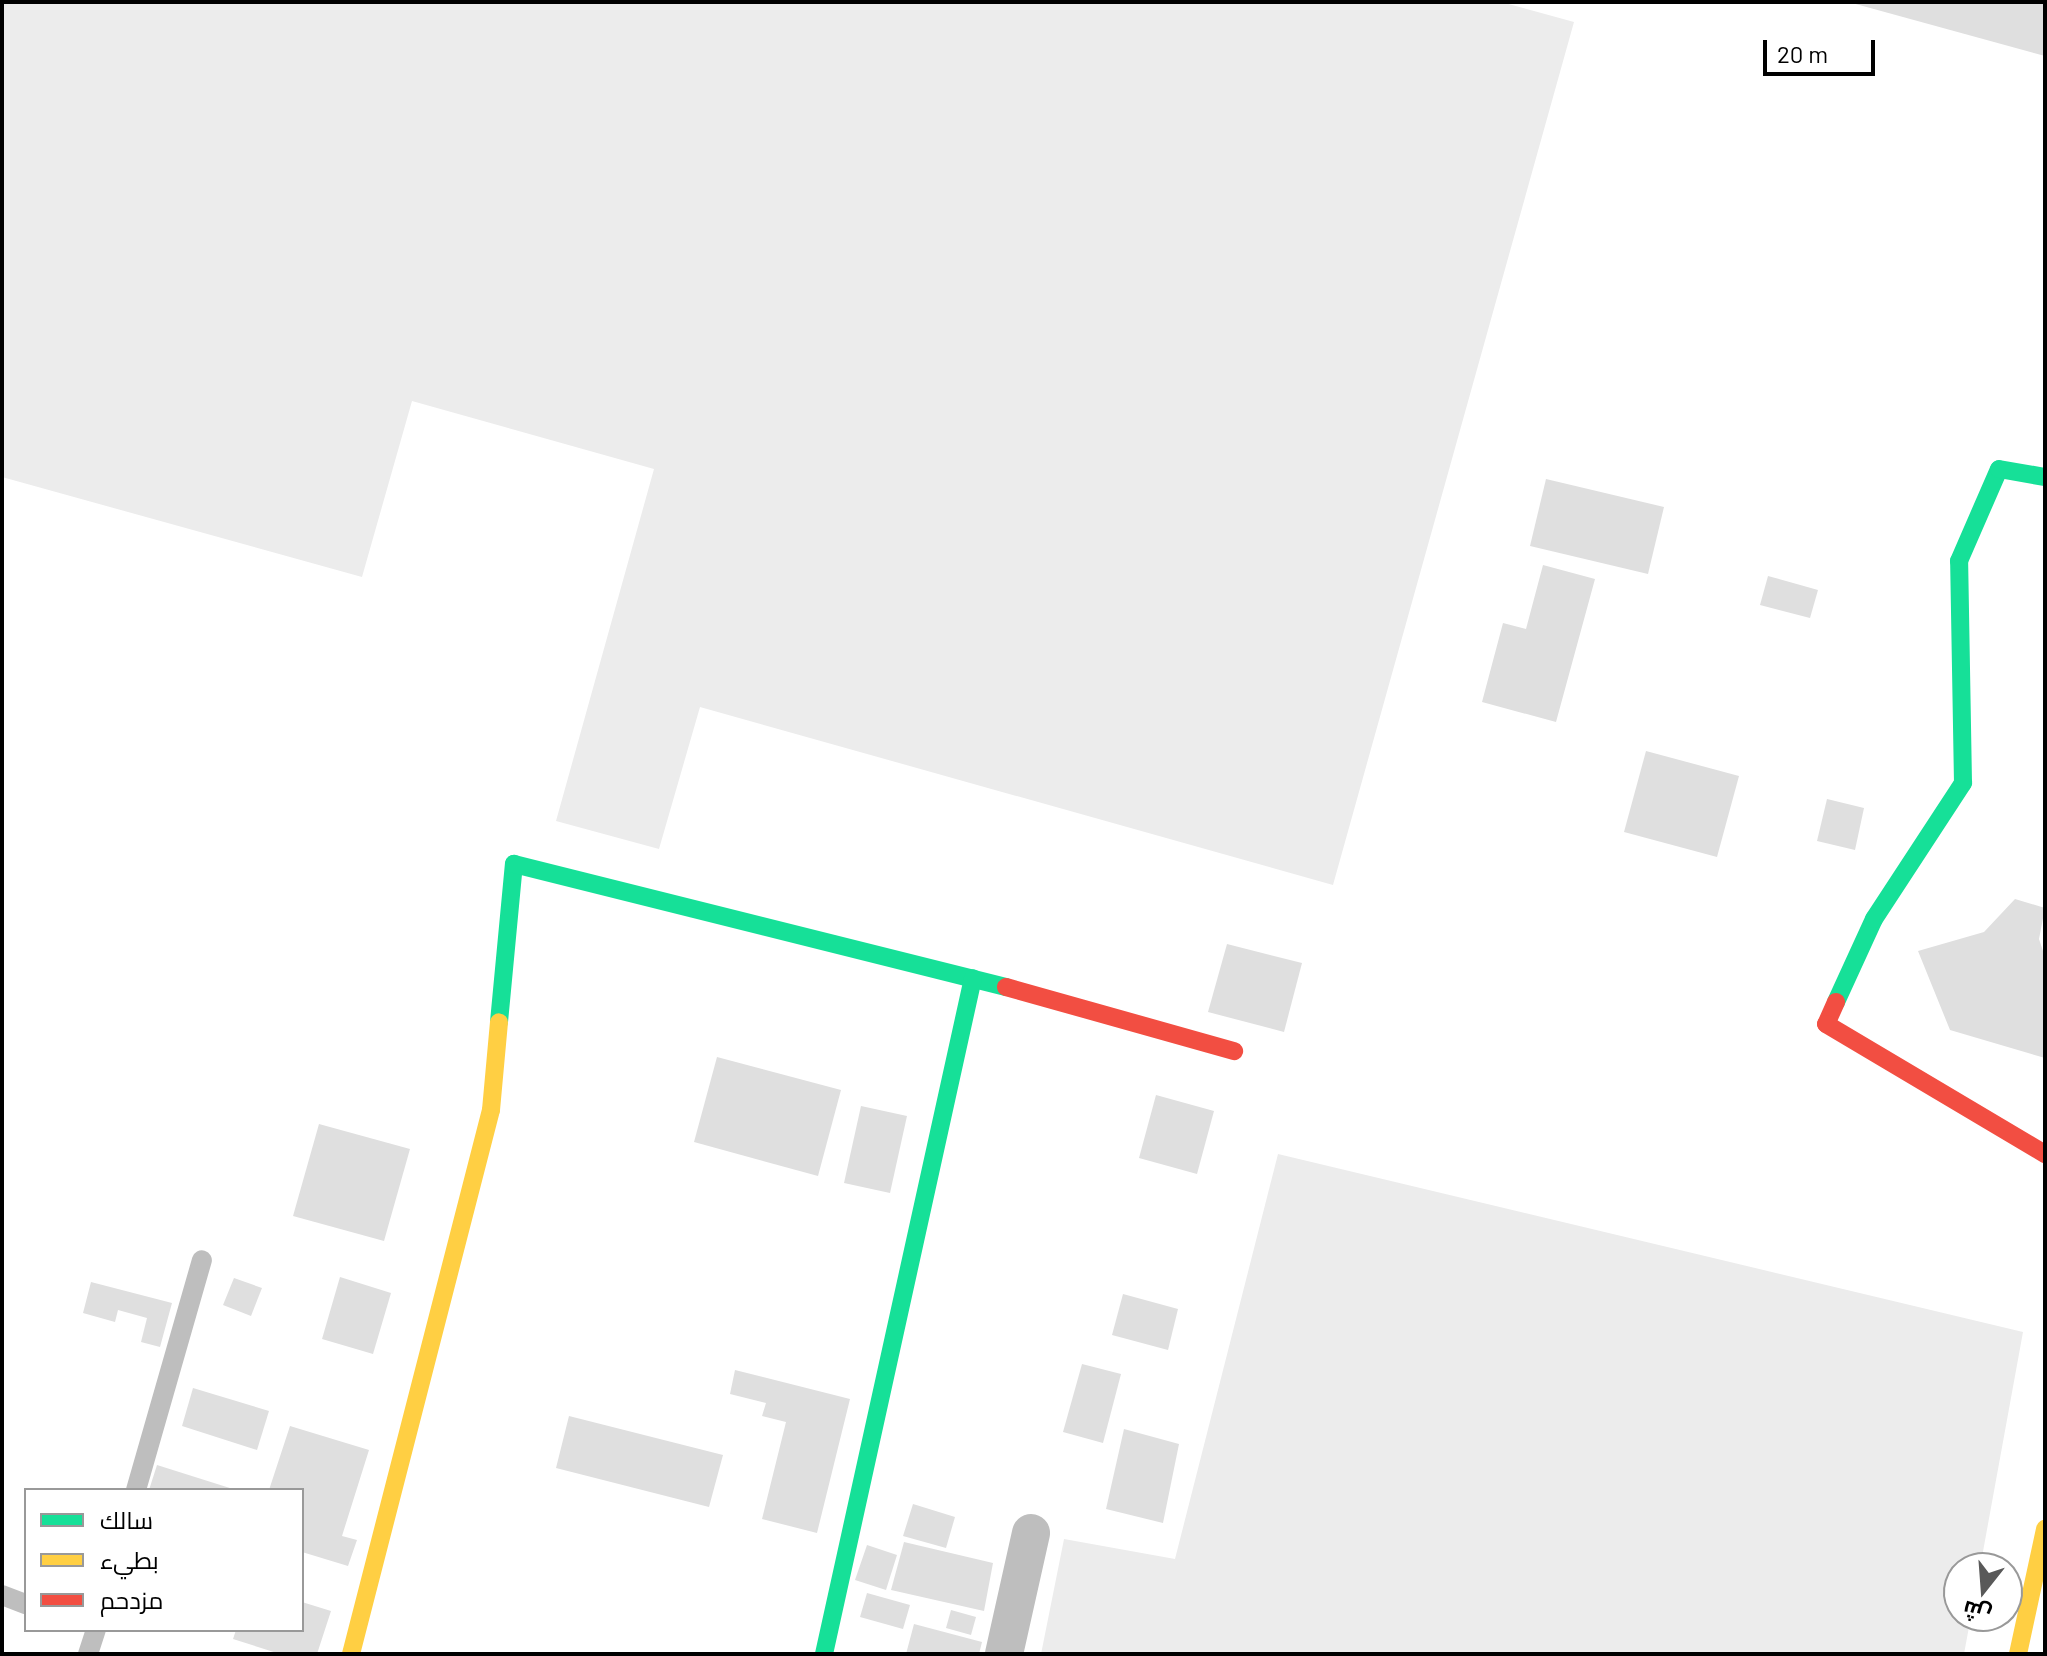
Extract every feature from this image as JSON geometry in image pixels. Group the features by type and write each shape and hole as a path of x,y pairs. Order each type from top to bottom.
{"street":[{"path":"2045,477 1999,469 1959,561 1963,783 1874,919 1826,1024 2045,1154"},
{"path":"351,1654 491,1110 514,864 973,978 1234,1051"},
{"path":"824,1654 973,978"},
{"path":"2018,1654 2045,1529"},
{"path":"1004,1654 1031,1533"}],"lane":[{"path":"137,1488 202,1260"},
{"path":"2,1595 24,1603"},
{"path":"88,1654 95,1632"}],"shaded area":[{"path":"2,2 1501,2 1574,22 1333,885 700,707 659,849 556,821 654,469 412,401 362,577 2,477"},
{"path":"1278,1154 2023,1332 1983,1552 1943,1552 1943,1632 1968,1632 1964,1654 1041,1654 1064,1539 1175,1559"}],"building":[{"path":"2045,2 2045,56 1852,3"},
{"path":"1546,479 1664,507 1648,574 1530,546"},
{"path":"1543,565 1595,579 1556,722 1482,702 1503,623 1526,629"},
{"path":"1768,576 1818,590 1810,618 1760,605"},
{"path":"1646,751 1739,776 1717,857 1624,832"},
{"path":"1827,799 1864,808 1855,850 1817,841"},
{"path":"2015,899 2045,908 2039,939 2045,957 2045,1058 1950,1030 1918,951 1984,932"},
{"path":"1227,944 1302,963 1284,1032 1208,1012"},
{"path":"717,1057 841,1090 818,1176 694,1142"},
{"path":"1156,1095 1214,1111 1197,1174 1139,1158"},
{"path":"861,1106 907,1116 890,1193 844,1183"},
{"path":"319,1124 410,1149 384,1241 293,1216"},
{"path":"340,1277 391,1293 373,1354 322,1339"},
{"path":"234,1278 262,1288 251,1316 223,1305"},
{"path":"91,1282 172,1303 160,1347 141,1342 147,1318 118,1310 115,1322 83,1313"},
{"path":"1123,1294 1178,1309 1168,1350 1112,1335"},
{"path":"1082,1364 1121,1374 1103,1443 1063,1432"},
{"path":"735,1370 850,1399 817,1533 762,1519 786,1422 762,1416 766,1403 730,1394"},
{"path":"193,1388 269,1411 257,1450 182,1426"},
{"path":"569,1416 723,1455 709,1507 556,1468"},
{"path":"290,1426 369,1450 342,1536 357,1540 348,1566 304,1553 304,1488 270,1488"},
{"path":"1124,1429 1179,1444 1163,1523 1106,1509"},
{"path":"157,1465 230,1488 150,1488"},
{"path":"913,1504 955,1517 946,1548 903,1536"},
{"path":"904,1542 993,1563 984,1611 891,1590"},
{"path":"867,1545 897,1555 886,1590 855,1580"},
{"path":"867,1593 910,1605 903,1629 860,1617"},
{"path":"304,1603 331,1611 317,1654 280,1654 233,1639 235,1632 304,1632"},
{"path":"951,1610 976,1617 971,1635 946,1628"},
{"path":"914,1624 982,1642 979,1654 906,1654"}],"traffic: fast":[{"path":"1836,1002 1874,919 1963,783 1959,561 1999,469 2045,477"},
{"path":"499,1022 514,864 1006,987"},
{"path":"824,1654 973,978"}],"traffic: slow":[{"path":"351,1654 491,1110 499,1022"},
{"path":"2018,1654 2045,1529"}],"traffic: jam":[{"path":"1006,987 1234,1051"},
{"path":"1836,1002 1826,1024 2045,1154"}]}
